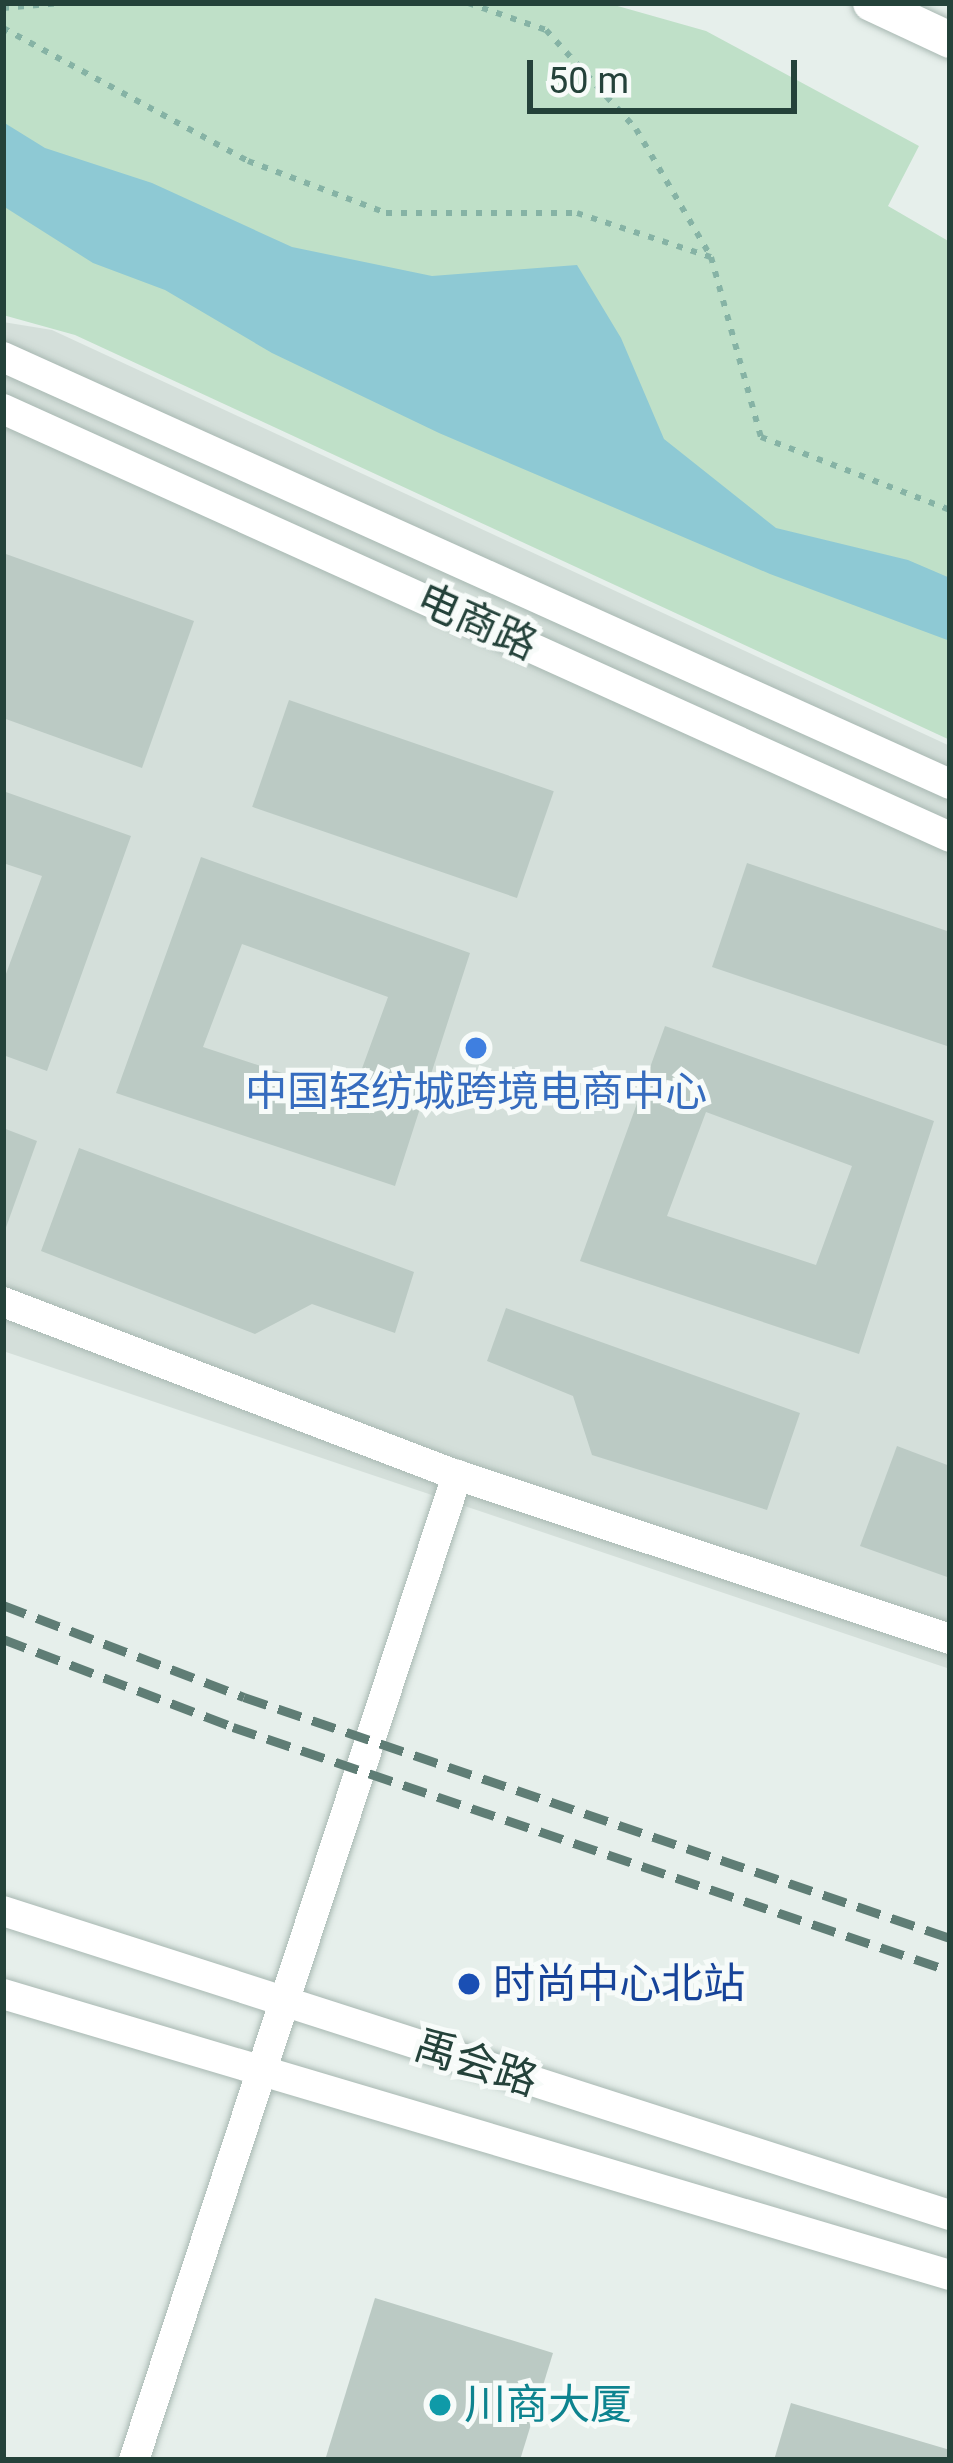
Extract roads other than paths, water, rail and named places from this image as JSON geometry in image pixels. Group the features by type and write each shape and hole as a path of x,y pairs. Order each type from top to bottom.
{"street":[{"path":"872,3 950,40"},
{"name":"电商路","path":"3,357 950,784"},
{"name":"电商路","path":"3,409 950,837"},
{"path":"3,1302 457,1475 950,1639"},
{"path":"134,2460 457,1475"},
{"name":"禹会路","path":"3,1911 950,2215"},
{"name":"禹会路","path":"3,1994 950,2275"}],"water":[{"path":"3,122 45,148 152,183 292,247 432,276 577,265 621,338 664,439 776,528 908,560 950,578 950,641 770,574 439,433 272,353 165,290 93,263 3,206"}],"railway":[{"path":"3,1605 244,1697 950,1938"},
{"path":"3,1639 233,1727 950,1971"}],"place":[{"name":"中国轻纺城跨境电商中心","path":"476,1048"},
{"name":"时尚中心北站","path":"469,1984"},
{"name":"川商大厦","path":"440,2405"}]}
